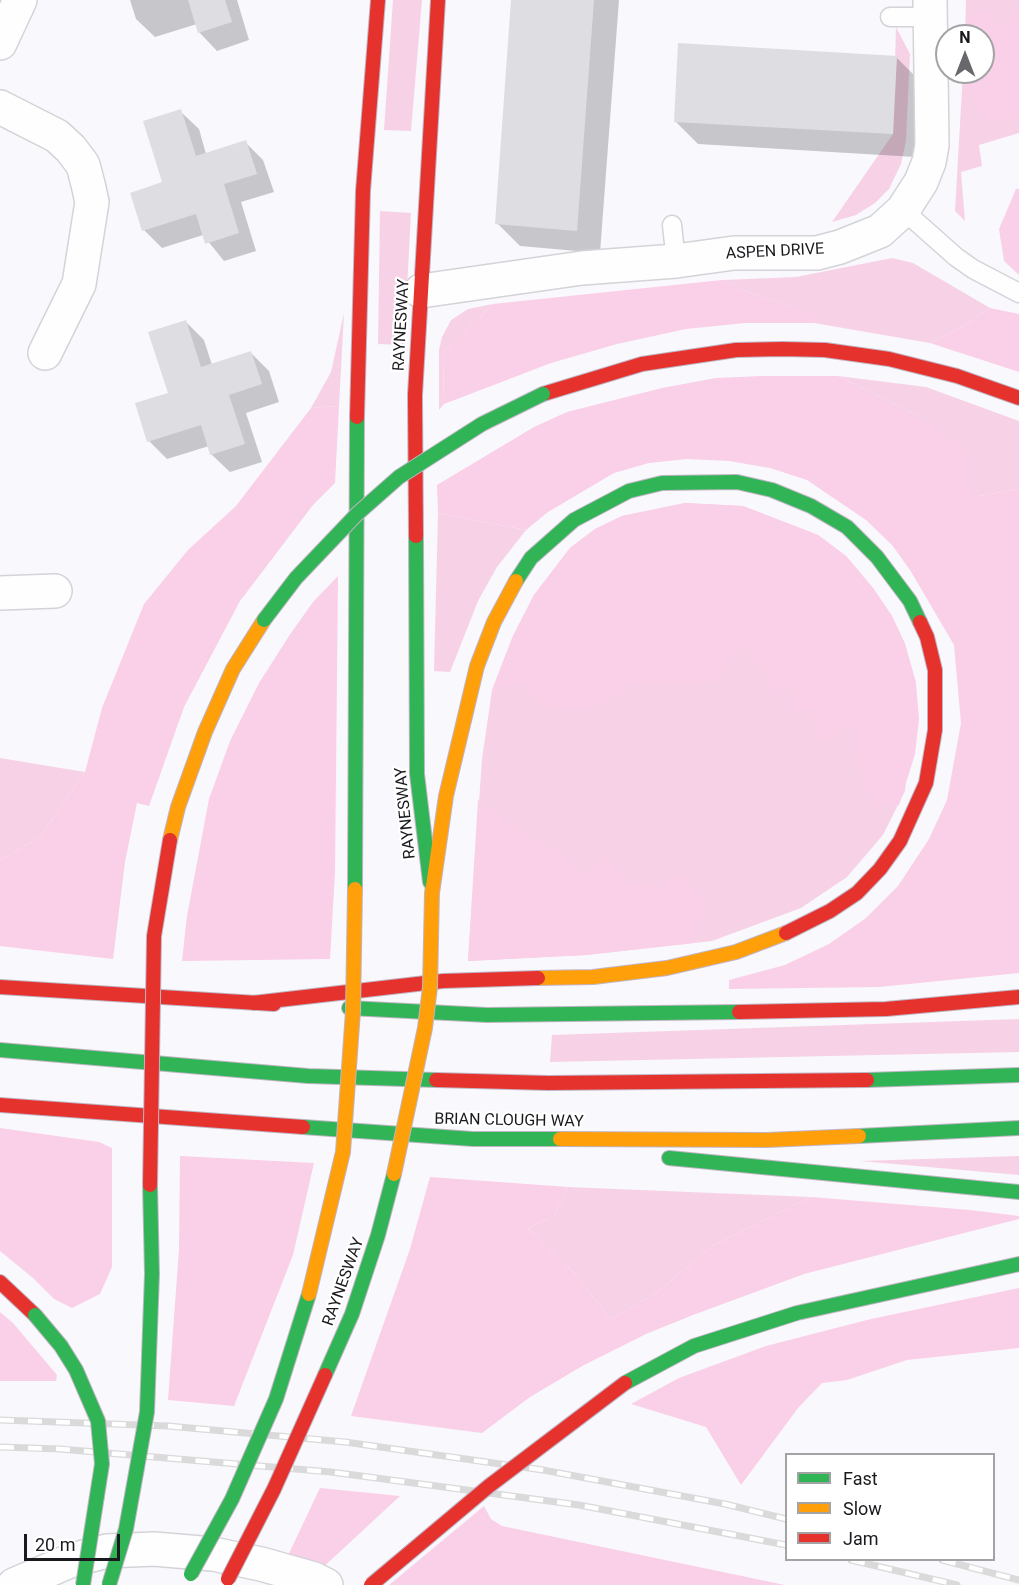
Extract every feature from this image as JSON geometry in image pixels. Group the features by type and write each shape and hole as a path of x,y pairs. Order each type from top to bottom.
{"main road":[{"name":"RAYNESWAY","path":"208,1575 232,1499 276,1399 312,1284 342,1152 353,1011 356,890 357,346 363,191 378,0"},
{"name":"RAYNESWAY","path":"208,1575 274,1489 352,1314 378,1235 414,1093 425,1028 430,987 432,893 422,829 417,774 415,395 438,0"},
{"path":"109,1585 126,1529 137,1479 148,1396 152,1274 150,1148 154,936 170,840 178,807 205,732 234,669 264,620 296,578 357,514 399,477 482,424 543,394 642,364 736,351 825,350 889,358 957,376 1019,398"},
{"path":"253,1003 443,981 593,978 667,968 757,945 830,911 856,893 880,869 900,841 926,783 935,730 935,670 927,637 910,601 877,557 847,527 811,506 772,490 737,482 662,483 629,491 574,520 531,558 518,576 494,622 477,666 446,795 432,893"},
{"path":"0,987 487,1015 586,1016 886,1009 1019,997"},
{"path":"0,1050 308,1076 548,1083 792,1082 1019,1075"},
{"name":"BRIAN CLOUGH WAY","path":"0,1105 473,1139 767,1140 1019,1128"},
{"path":"473,1139 623,1154"},
{"path":"658,1157 1019,1192"},
{"path":"371,1585 489,1486 616,1389 694,1346 797,1313 1019,1264"},
{"path":"0,1282 35,1315 61,1346 76,1370 98,1421 102,1464 83,1585"}],"street":[{"path":"0,43 20,0"},
{"name":"ASPEN DRIVE","path":"421,291 582,268 676,261 734,253 817,253 840,247 880,231 903,210 921,182 932,146 930,8"},
{"path":"0,107 57,136 71,149 83,165 92,202 79,284 45,353"},
{"path":"0,593 55,591"},
{"path":"14,1585 72,1560 107,1551 154,1549 208,1575 261,1564 314,1579 326,1585"}],"lane":[{"path":"890,17 930,8"},
{"path":"903,210 965,263 1019,293"},
{"path":"672,225 676,261"}],"shaded area":[{"path":"393,0 422,0 411,131 384,130"},
{"path":"966,0 1019,0 1019,133 979,145 982,166 961,172 965,221 955,211 962,84 995,84 995,24 965,24"},
{"path":"987,9 992,21 1002,30 1011,13 1019,13 1019,120 1008,115 1005,120 987,120 978,108 968,84 995,84 995,24 966,24 974,11"},
{"path":"896,27 910,54 906,141 901,164 889,189 875,203 856,215 832,222 893,134"},
{"path":"1016,189 1019,189 1019,275 1004,261 999,229"},
{"path":"380,211 411,213 404,345 378,344"},
{"path":"892,258 913,263 990,308 962,327 930,343 814,323 822,317 752,294 722,280 796,277"},
{"path":"722,280 752,294 823,317 814,323 745,323 686,329 617,344 551,363 444,404 443,353 493,304"},
{"path":"493,304 443,353 444,404 439,410 439,350 442,337 451,320 468,309"},
{"path":"990,308 1019,314 1019,372 930,343 962,327"},
{"path":"344,313 339,406 311,408 331,372"},
{"path":"838,376 926,387 1019,421 1019,489 973,497 924,419"},
{"path":"838,376 924,419 967,451 973,497 1019,489 1019,973 879,987 729,989 729,980 785,965 829,944 866,918 898,886 929,839 947,800 961,723 954,645 910,570 892,545 866,520 807,480 770,468 729,461 687,459 649,463 614,473 548,512 526,530 438,513 437,485 534,427 567,412 662,388 716,378"},
{"path":"339,406 335,483 313,505 240,601 184,707 149,806 137,803 125,862 113,959 0,946 0,860 40,837 85,772 102,708 144,604 188,550 236,506 311,408"},
{"path":"685,503 743,506 818,535 846,556 873,588 892,616 905,644 916,683 905,791 883,835 847,877 801,908 712,941 586,955 468,961 482,759 492,690 513,636 534,595 570,548 595,529 622,516"},
{"path":"685,503 743,506 818,535 846,556 873,588 892,616 905,644 916,683 919,719 915,754 899,805 874,806 858,766 853,728 841,725 834,741 824,741 817,734 819,726 812,721 809,708 801,709 796,714 788,708 795,694 791,681 776,696 769,695 764,669 757,666 746,648 735,651 716,682 634,684 613,697 582,711 562,709 543,703 521,684 510,687 494,685 513,636 534,595 570,548 595,529 622,516"},
{"path":"438,513 526,530 497,567 478,601 450,672 434,671"},
{"path":"338,576 335,872 330,959 182,961 187,916 209,799 230,741 259,683 289,636 313,602"},
{"path":"0,758 85,772 40,837 0,860"},
{"path":"478,800 542,845 562,851 571,865 588,876 604,856 618,865 623,881 631,885 659,885 671,878 683,877 699,891 705,908 694,943 586,955 468,961"},
{"path":"1019,1019 1019,1052 550,1062 552,1035"},
{"path":"0,1128 99,1142 112,1148 112,1267 100,1294 72,1308 54,1299 0,1251"},
{"path":"180,1156 314,1163 293,1255 234,1406 168,1400 179,1249"},
{"path":"1019,1156 1019,1175 860,1161"},
{"path":"430,1177 568,1187 554,1216 528,1228 575,1274 610,1319 655,1294 714,1245 811,1197 970,1210 1019,1216 1019,1219 804,1274 693,1315 646,1334 584,1365 530,1397 482,1433 351,1416 410,1249"},
{"path":"568,1187 811,1197 714,1245 655,1294 610,1319 575,1274 528,1228 554,1216"},
{"path":"1019,1288 1019,1348 907,1360 847,1380 822,1383 798,1408 741,1485 706,1427 631,1404 679,1378 766,1346 871,1319"},
{"path":"0,1312 13,1323 57,1375 56,1381 0,1381"},
{"path":"320,1488 400,1496 304,1585 274,1585"},
{"path":"484,1506 491,1519 502,1526 785,1585 389,1585"}],"building":[{"path":"188,0 225,0 232,22 198,33"},
{"path":"511,0 594,0 577,231 495,224"},
{"path":"678,43 897,56 893,134 674,122"},
{"path":"181,109 196,156 246,140 257,174 224,184 239,233 205,244 196,214 142,231 130,193 162,182 143,121"},
{"path":"186,320 201,367 251,351 262,384 229,395 245,444 210,455 201,425 147,442 135,403 168,393 148,332"}],"railway":[{"path":"0,1420 168,1426 345,1442 543,1470 725,1504 785,1519"},
{"path":"0,1447 60,1449 331,1472 579,1505 785,1545"},
{"path":"855,1561 957,1585"},
{"path":"946,1561 1019,1580"}],"traffic: fast":[{"path":"264,620 296,578 357,514 399,477 482,424 543,394"},
{"path":"355,889 357,417"},
{"path":"516,581 531,558 574,520 629,491 662,483 737,482 772,490 811,506 847,527 877,557 910,601 920,622"},
{"path":"416,536 417,774 430,882"},
{"path":"349,1008 487,1015 739,1012"},
{"path":"0,1050 308,1076 436,1080"},
{"path":"867,1080 1019,1075"},
{"path":"303,1127 473,1139 560,1139"},
{"path":"859,1136 1019,1128"},
{"path":"669,1158 1019,1192"},
{"path":"325,1375 352,1314 378,1235 394,1174"},
{"path":"109,1585 126,1529 147,1412 152,1274 150,1185"},
{"path":"625,1383 694,1346 797,1313 1019,1264"},
{"path":"191,1574 232,1499 276,1399 309,1294"},
{"path":"35,1315 61,1346 76,1370 98,1421 102,1464 83,1585"}],"traffic: slow":[{"path":"432,893 446,796 477,666 494,622 516,581"},
{"path":"170,840 178,807 205,732 233,669 264,620"},
{"path":"309,1294 343,1152 353,1011 355,889"},
{"path":"394,1174 425,1028 430,987 432,893"},
{"path":"538,978 593,977 667,968 736,952 786,933"},
{"path":"560,1139 767,1140 859,1136"}],"traffic: jam":[{"path":"357,417 363,191 378,0"},
{"path":"416,536 415,395 438,0"},
{"path":"543,394 642,364 736,350 782,349 825,350 889,359 957,376 1019,398"},
{"path":"786,933 830,911 857,893 880,869 900,841 926,783 935,730 935,670 927,637 920,622"},
{"path":"150,1185 154,936 170,840"},
{"path":"253,1003 443,981 538,978"},
{"path":"0,987 274,1004"},
{"path":"739,1012 886,1009 1019,997"},
{"path":"436,1080 548,1083 867,1080"},
{"path":"0,1105 303,1127"},
{"path":"0,1282 35,1315"},
{"path":"228,1579 274,1489 325,1375"},
{"path":"371,1585 489,1486 625,1383"}]}
